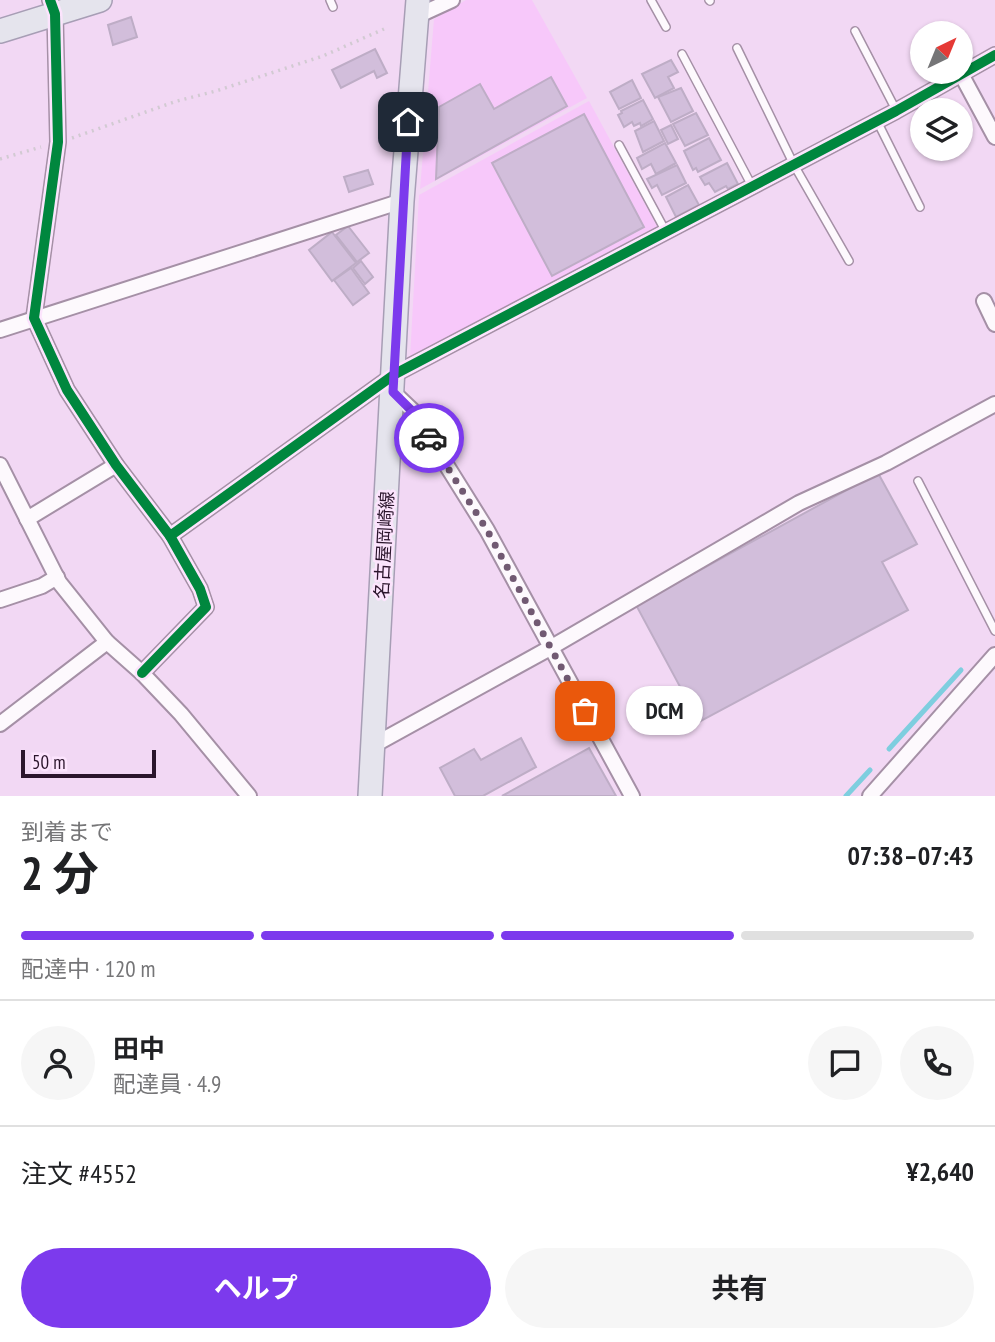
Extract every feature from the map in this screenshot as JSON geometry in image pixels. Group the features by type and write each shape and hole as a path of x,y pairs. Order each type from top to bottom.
{"main road":[{"path":"0,31 52,7 100,0"},
{"name":"名古屋岡崎線","path":"370,796 402,201 417,8"}],"street":[{"path":"417,8 452,0"},
{"path":"52,7 58,142 34,318 67,390 116,465 170,536 200,589 206,607 142,673"},
{"path":"973,67 995,55"},
{"path":"170,536 331,418 666,232 943,84"},
{"path":"966,84 995,136"},
{"path":"0,330 402,201"},
{"path":"984,301 995,324"},
{"path":"394,383 487,530 632,796"},
{"path":"372,746 550,648 799,503 886,464 995,404"},
{"path":"0,465 5,485 27,519 57,577 107,642 142,673 181,714 248,796"},
{"path":"27,519 116,465"},
{"path":"0,600 42,586 57,577"},
{"path":"0,724 107,642"},
{"path":"870,796 994,659"}],"lane":[{"path":"651,0 666,27"},
{"path":"855,31 896,111"},
{"path":"737,48 794,165 849,261"},
{"path":"682,54 752,187"},
{"path":"877,121 920,208"},
{"path":"619,145 666,232"},
{"path":"918,481 995,631"}],"path":[{"path":"0,159 323,56 384,29"}],"shaded area":[{"path":"466,0 532,0 587,98 420,189 434,19"},
{"path":"589,101 658,228 412,360 419,195"}],"building":[{"path":"131,17 137,37 113,45 108,25"},
{"path":"375,49 387,73 377,78 374,71 341,88 332,70"},
{"path":"671,60 678,72 668,77 674,88 655,98 642,74"},
{"path":"551,77 567,106 436,179 439,107 480,84 494,109"},
{"path":"632,80 641,98 619,109 610,92"},
{"path":"681,88 693,111 671,122 658,97"},
{"path":"643,100 653,119 641,126 640,123 634,126 632,122 624,127 618,115"},
{"path":"696,113 708,135 685,146 673,124"},
{"path":"584,114 644,227 552,276 492,163"},
{"path":"654,121 664,141 643,152 635,131"},
{"path":"671,125 678,139 668,144 661,130"},
{"path":"709,138 721,160 698,172 696,168 693,170 684,151"},
{"path":"665,143 676,163 656,174 651,164 642,169 637,158"},
{"path":"727,163 738,184 715,192 709,183 705,185 700,177"},
{"path":"677,165 686,183 662,195 657,185 652,188 647,179"},
{"path":"368,170 373,184 349,192 344,177"},
{"path":"688,185 699,205 676,217 666,197"},
{"path":"348,226 369,253 357,262 336,235"},
{"path":"332,232 356,263 332,281 309,250"},
{"path":"361,261 373,277 365,284 353,268"},
{"path":"351,268 369,293 353,305 334,280"},
{"path":"878,473 917,544 882,562 908,610 699,722 636,605"},
{"path":"521,738 536,767 483,796 455,796 440,768 474,749 481,760"},
{"path":"589,748 616,796 502,796"}],"waterway":[{"path":"889,749 961,670"},
{"path":"846,796 870,770"}],"cycle path":[{"path":"50,0 55,14 58,142 34,318 67,390 116,465 170,536 200,589 206,607 142,673"},
{"path":"170,536 395,374 896,111 995,55"}],"way so far":[{"path":"429,438 487,530 585,711"}],"place":[{"name":"DCM","path":"585,711"}],"route":[{"path":"408,122 393,392 411,410 429,438"}]}
